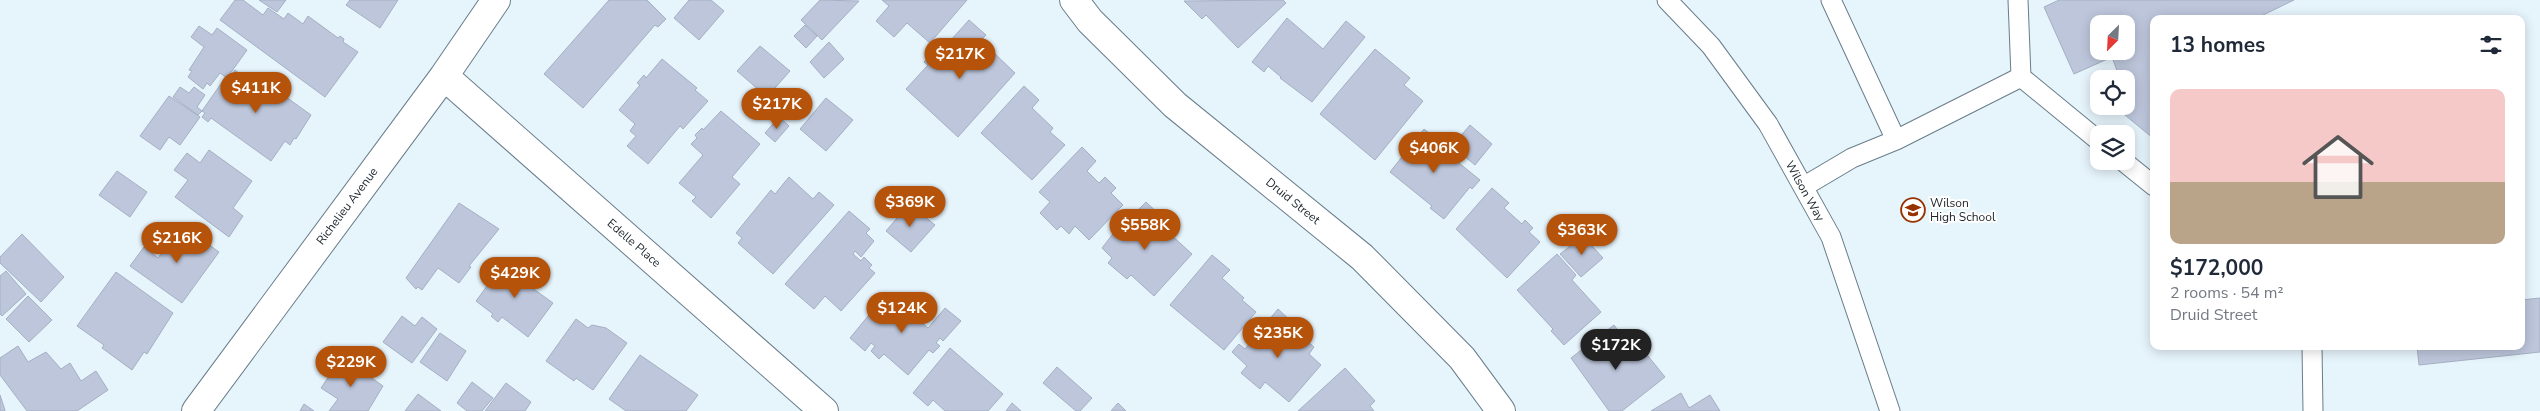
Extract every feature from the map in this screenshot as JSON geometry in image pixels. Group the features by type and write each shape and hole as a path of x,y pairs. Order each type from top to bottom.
{"street":[{"name":"Richelieu Avenue","path":"196,411 444,76 496,0"},
{"name":"Druid Street","path":"1074,0 1090,21 1175,105 1362,257 1462,358 1502,411"},
{"name":"Edelle Place","path":"444,76 824,411"}],"lane":[{"name":"Wilson Way","path":"1667,0 1711,46 1768,124 1831,237 1890,411"},
{"path":"1831,0 1896,140"},
{"path":"2018,0 2021,77 2090,134"},
{"path":"1803,187 1852,158 1896,140 2021,77"},
{"path":"2135,170 2150,183"},
{"path":"2312,350 2313,411"}],"building":[{"path":"235,0 243,0 263,15 268,8 284,19 288,13 303,24 308,16 338,38 340,36 344,39 343,42 358,52 325,97 220,20"},
{"path":"259,0 286,0 277,12"},
{"path":"350,0 398,0 380,28 346,5"},
{"path":"609,0 647,0 666,19 658,27 655,25 583,108 544,74"},
{"path":"689,0 711,0 724,11 699,40 674,18"},
{"path":"820,0 859,1 822,40 801,20"},
{"path":"882,0 967,0 930,43 907,23 894,37 876,21 889,6"},
{"path":"1283,0 1286,3 1238,48 1206,15 1202,19 1184,1"},
{"path":"2059,0 2294,0 2263,15 2150,15 2150,136 2125,115 2135,115 2135,70 2117,70 2113,60 2135,60 2135,15 2090,15 2090,60 2105,60 2074,74 2044,7"},
{"path":"1287,18 1323,49 1346,21 1365,37 1312,102 1280,78 1268,66 1264,72 1252,62"},
{"path":"969,20 986,35 975,46 988,58 993,52 1015,73 958,137 906,89 928,65 924,62 929,57 933,60 939,50 941,51"},
{"path":"805,25 817,36 806,48 794,36"},
{"path":"199,26 212,35 217,28 247,50 227,78 220,73 210,86 207,83 203,89 188,77 192,71 189,70 204,47 191,37"},
{"path":"829,42 844,59 824,78 810,62"},
{"path":"760,46 790,71 767,97 737,71"},
{"path":"1375,49 1410,78 1404,85 1423,101 1375,160 1320,114"},
{"path":"662,59 697,88 695,90 708,101 683,129 680,126 648,164 627,146 636,136 630,131 635,124 619,110 640,85 637,83 644,75 646,78"},
{"path":"235,70 253,84 255,81 264,88 268,84 311,115 296,139 294,138 290,145 285,141 271,161 211,118 208,122 202,117 205,113 202,111 225,78 227,81"},
{"path":"1024,86 1039,100 1032,108 1053,128 1050,132 1065,145 1032,180 981,133"},
{"path":"180,87 189,93 194,87 205,95 197,107 202,111 198,115 173,97"},
{"path":"169,96 200,117 180,145 169,137 160,150 140,136"},
{"path":"826,98 853,120 826,151 800,129"},
{"path":"721,111 760,144 732,177 740,184 711,218 692,201 696,197 679,183 703,155 691,144 697,138 695,135 702,128 703,130"},
{"path":"779,117 789,126 775,142 765,133"},
{"path":"1470,125 1492,144 1475,165 1452,146"},
{"path":"1424,129 1441,143 1438,146 1480,180 1472,189 1470,187 1444,219 1430,208 1432,206 1390,172"},
{"path":"1082,147 1096,161 1087,171 1099,183 1105,177 1116,188 1111,193 1123,205 1089,240 1075,226 1069,234 1061,226 1057,230 1040,213 1050,202 1039,192"},
{"path":"209,150 252,181 233,208 243,216 229,237 175,197 188,180 174,170 187,153 200,163"},
{"path":"117,171 147,192 130,217 99,195"},
{"path":"789,177 813,199 819,192 834,205 773,274 738,243 742,238 736,233 771,190 775,194"},
{"path":"1492,188 1509,203 1504,208 1522,224 1525,220 1533,228 1529,232 1540,242 1507,278 1456,229"},
{"path":"1146,202 1161,216 1150,227 1164,239 1169,233 1192,254 1154,296 1131,275 1127,279 1108,263 1112,258 1102,248 1116,230 1118,232 1123,227 1120,224 1129,216 1131,217"},
{"path":"459,203 499,229 469,266 471,267 459,283 438,268 422,290 418,287 416,289 406,278"},
{"path":"909,204 935,225 911,252 886,231"},
{"path":"849,211 870,229 866,233 874,241 861,257 855,251 853,254 861,261 864,257 872,265 869,268 875,273 841,311 825,296 814,309 785,284"},
{"path":"182,225 219,252 182,303 130,266 144,247 158,258"},
{"path":"22,234 64,277 41,302 0,263 0,257"},
{"path":"1583,236 1603,258 1581,277 1560,254"},
{"path":"1557,254 1576,275 1572,280 1601,312 1564,345 1551,331 1553,329 1517,290"},
{"path":"1212,255 1230,270 1222,278 1256,312 1224,350 1170,305"},
{"path":"507,259 534,278 528,285 553,303 528,337 502,317 498,322 491,316 493,314 476,301"},
{"path":"6,271 26,294 2,316 0,314 0,276"},
{"path":"116,272 173,313 147,354 144,352 132,370 102,348 104,345 77,326"},
{"path":"887,293 928,328 945,308 961,321 943,341 940,338 936,343 940,346 933,353 929,350 908,375 884,354 879,359 871,351 875,346 871,343 865,351 850,338"},
{"path":"28,296 52,320 29,342 6,319"},
{"path":"2540,298 2540,352 2419,365 2417,350 2525,350 2525,300"},
{"path":"1278,309 1292,322 1283,332 1296,343 1302,337 1314,347 1309,354 1321,365 1289,402 1265,382 1260,389 1241,373 1247,366 1232,352 1239,344 1245,349"},
{"path":"402,316 415,326 422,317 437,329 412,363 383,342"},
{"path":"576,319 588,328 592,325 606,328 627,343 593,390 576,378 574,381 546,361"},
{"path":"1614,325 1627,343 1622,347 1632,360 1644,351 1665,377 1622,411 1609,411 1571,358"},
{"path":"440,333 466,351 447,381 420,362"},
{"path":"18,346 28,362 46,352 61,369 70,363 81,381 96,371 108,390 77,411 27,411 0,375 0,358"},
{"path":"950,348 1003,394 988,411 945,411 933,400 928,406 913,393"},
{"path":"640,355 698,395 686,411 626,411 609,399"},
{"path":"342,357 383,386 368,411 329,411 338,399 321,388"},
{"path":"1057,367 1092,398 1080,411 1076,411 1043,383"},
{"path":"1345,368 1375,401 1370,406 1374,411 1298,411"},
{"path":"472,382 493,398 482,411 467,411 457,403"},
{"path":"506,383 531,402 525,411 485,411"},
{"path":"1681,393 1689,408 1710,395 1720,411 1651,411"},
{"path":"418,394 441,411 405,411"},
{"path":"0,395 4,407 5,411 0,411"},
{"path":"1012,403 1021,411 1006,411"},
{"path":"1118,403 1126,411 1111,411"},
{"path":"304,404 314,411 300,411"}],"place":[{"name":"Wilson High School","path":"1913,210"}]}
